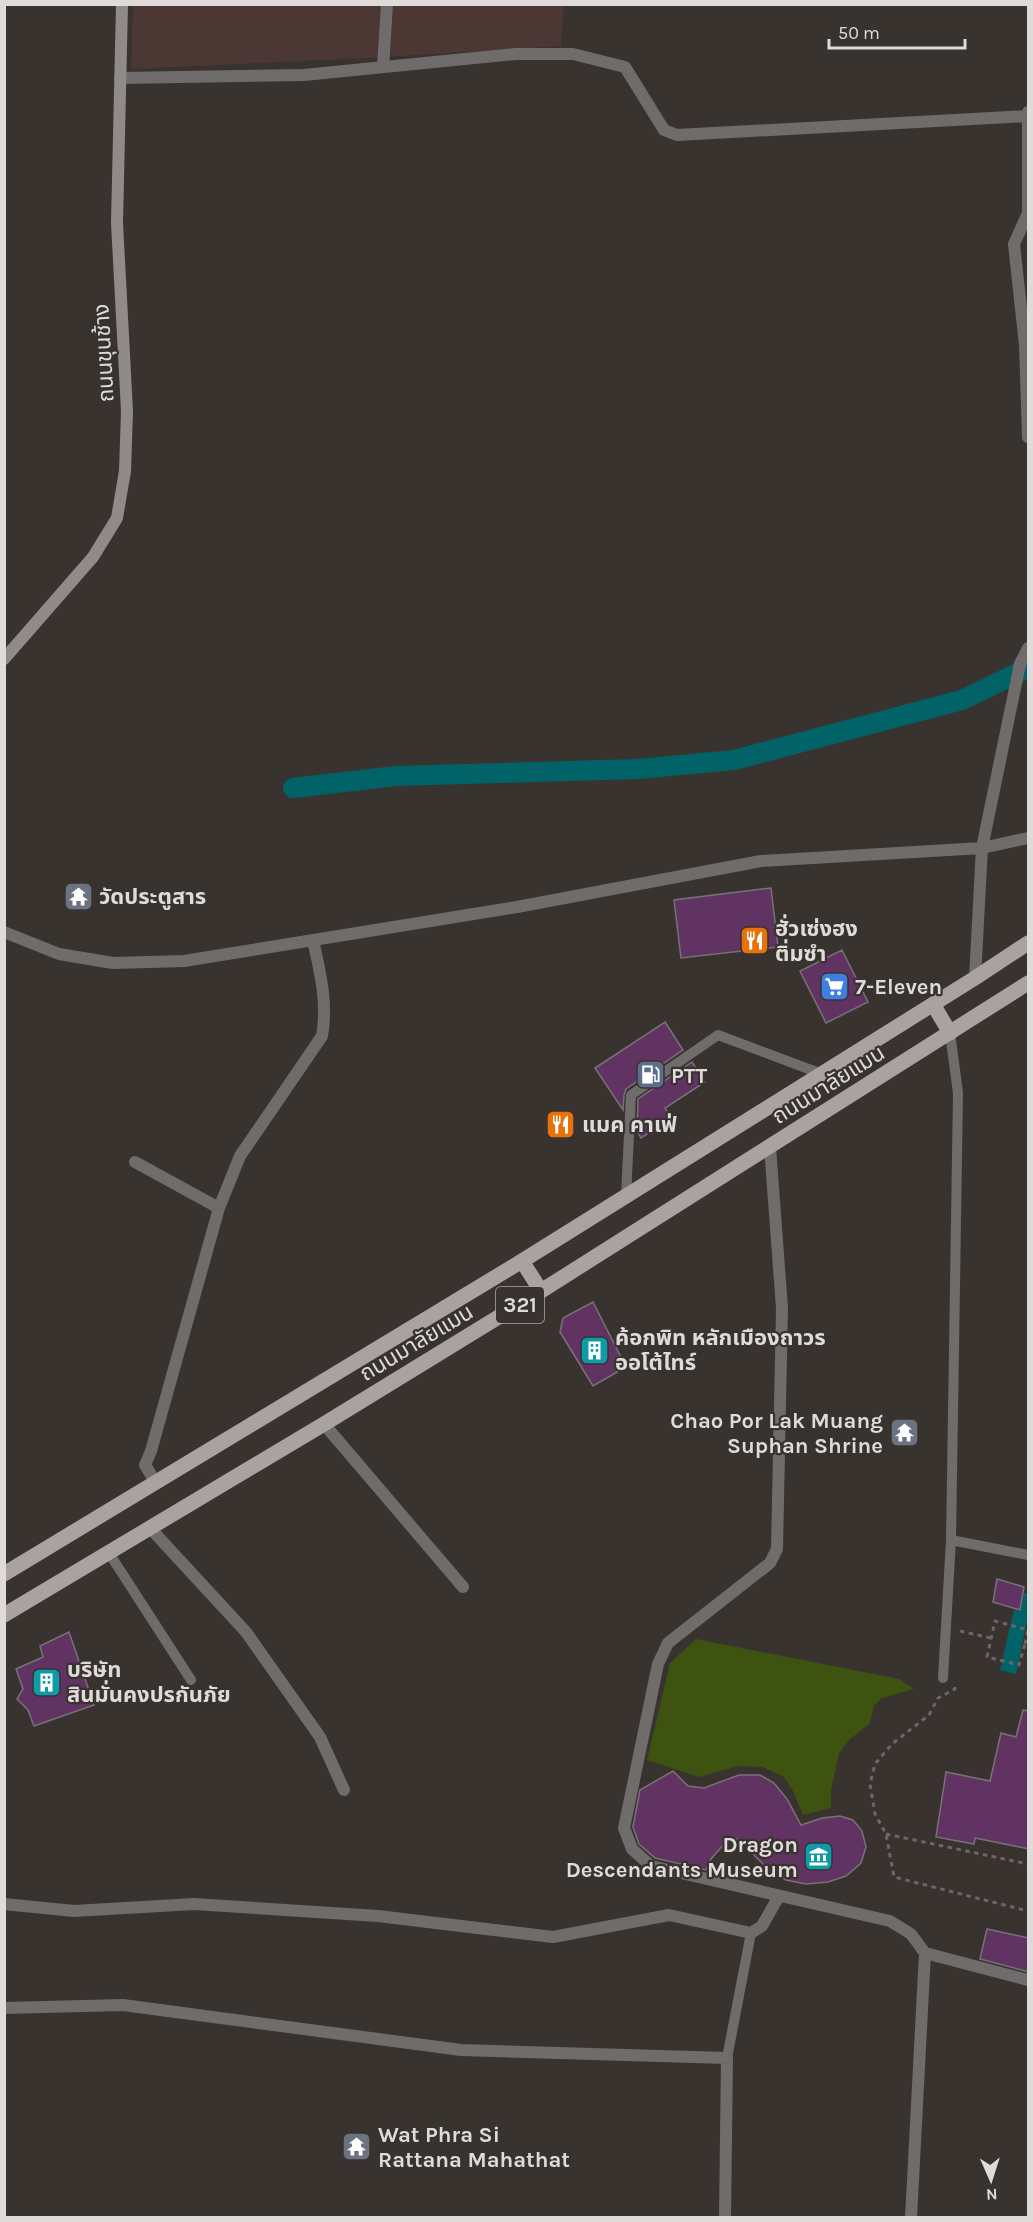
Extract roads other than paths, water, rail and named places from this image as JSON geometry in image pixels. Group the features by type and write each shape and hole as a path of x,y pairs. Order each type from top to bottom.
{"main road":[{"name":"ถนนขุนช้าง","path":"4,658 93,557 117,518 124,471 127,411 117,223 122,4"},
{"name":"ถนนมาลัยแมน","path":"4,1574 522,1261 1029,943"},
{"name":"ถนนมาลัยแมน","path":"4,1615 542,1292 1029,983"},
{"path":"933,1004 950,1033"},
{"path":"522,1261 542,1292"}],"street":[{"path":"383,67 387,4"},
{"path":"120,78 304,75 516,54 573,54 625,67 664,130 677,135 1029,114 1028,213 1014,244 1027,345 1029,436"},
{"path":"975,978 982,848 1020,664 1029,648"},
{"path":"4,932 59,954 123,963 184,961 517,907 761,861 982,848 1029,838"},
{"path":"156,1482 145,1465 151,1451 219,1208 240,1156 321,1036 326,1016 313,940"},
{"path":"770,1147 782,1308 777,1549 770,1563 669,1643 658,1664 624,1828 632,1849 651,1866 890,1921 911,1934 925,1953 1029,1980"},
{"path":"135,1162 219,1208"},
{"path":"324,1424 463,1587"},
{"path":"150,1528 246,1632 320,1737 344,1790"},
{"path":"4,1904 74,1911 194,1904 378,1916 553,1937 669,1915 751,1933 762,1926 779,1896"},
{"path":"910,2217 925,1953"},
{"path":"4,2008 123,2005 461,2050 728,2058 725,2217"}],"lane":[{"path":"943,1677 951,1540 958,1093 950,1033"},
{"path":"626,1196 631,1095 718,1035 822,1074"},
{"path":"951,1540 1029,1555"},
{"path":"109,1552 191,1680"},
{"path":"728,2058 751,1933"}],"water":[{"path":"1024,1593 1028,1593 1028,1616 1016,1674 1000,1670 1014,1610 1020,1611"}],"waterway":[{"path":"293,788 396,776 638,769 734,760 962,700 1028,668"}],"place":[{"name":"วัดประตูสาร","path":"78,896"},
{"name":"ฮั่วเซ่งฮง ติ่มซำ","path":"754,941"},
{"name":"7-Eleven","path":"834,986"},
{"name":"PTT","path":"650,1075"},
{"name":"แมค คาเฟ่","path":"561,1124"},
{"name":"ค้อกพิท หลักเมืองถาวร ออโต้ไทร์","path":"594,1350"},
{"name":"Chao Por Lak Muang Suphan Shrine","path":"904,1433"},
{"name":"บริษัท สินมั่นคงปรกันภัย","path":"46,1682"},
{"name":"Dragon Descendants Museum","path":"819,1857"},
{"name":"Wat Phra Si Rattana Mahathat","path":"357,2147"}]}
